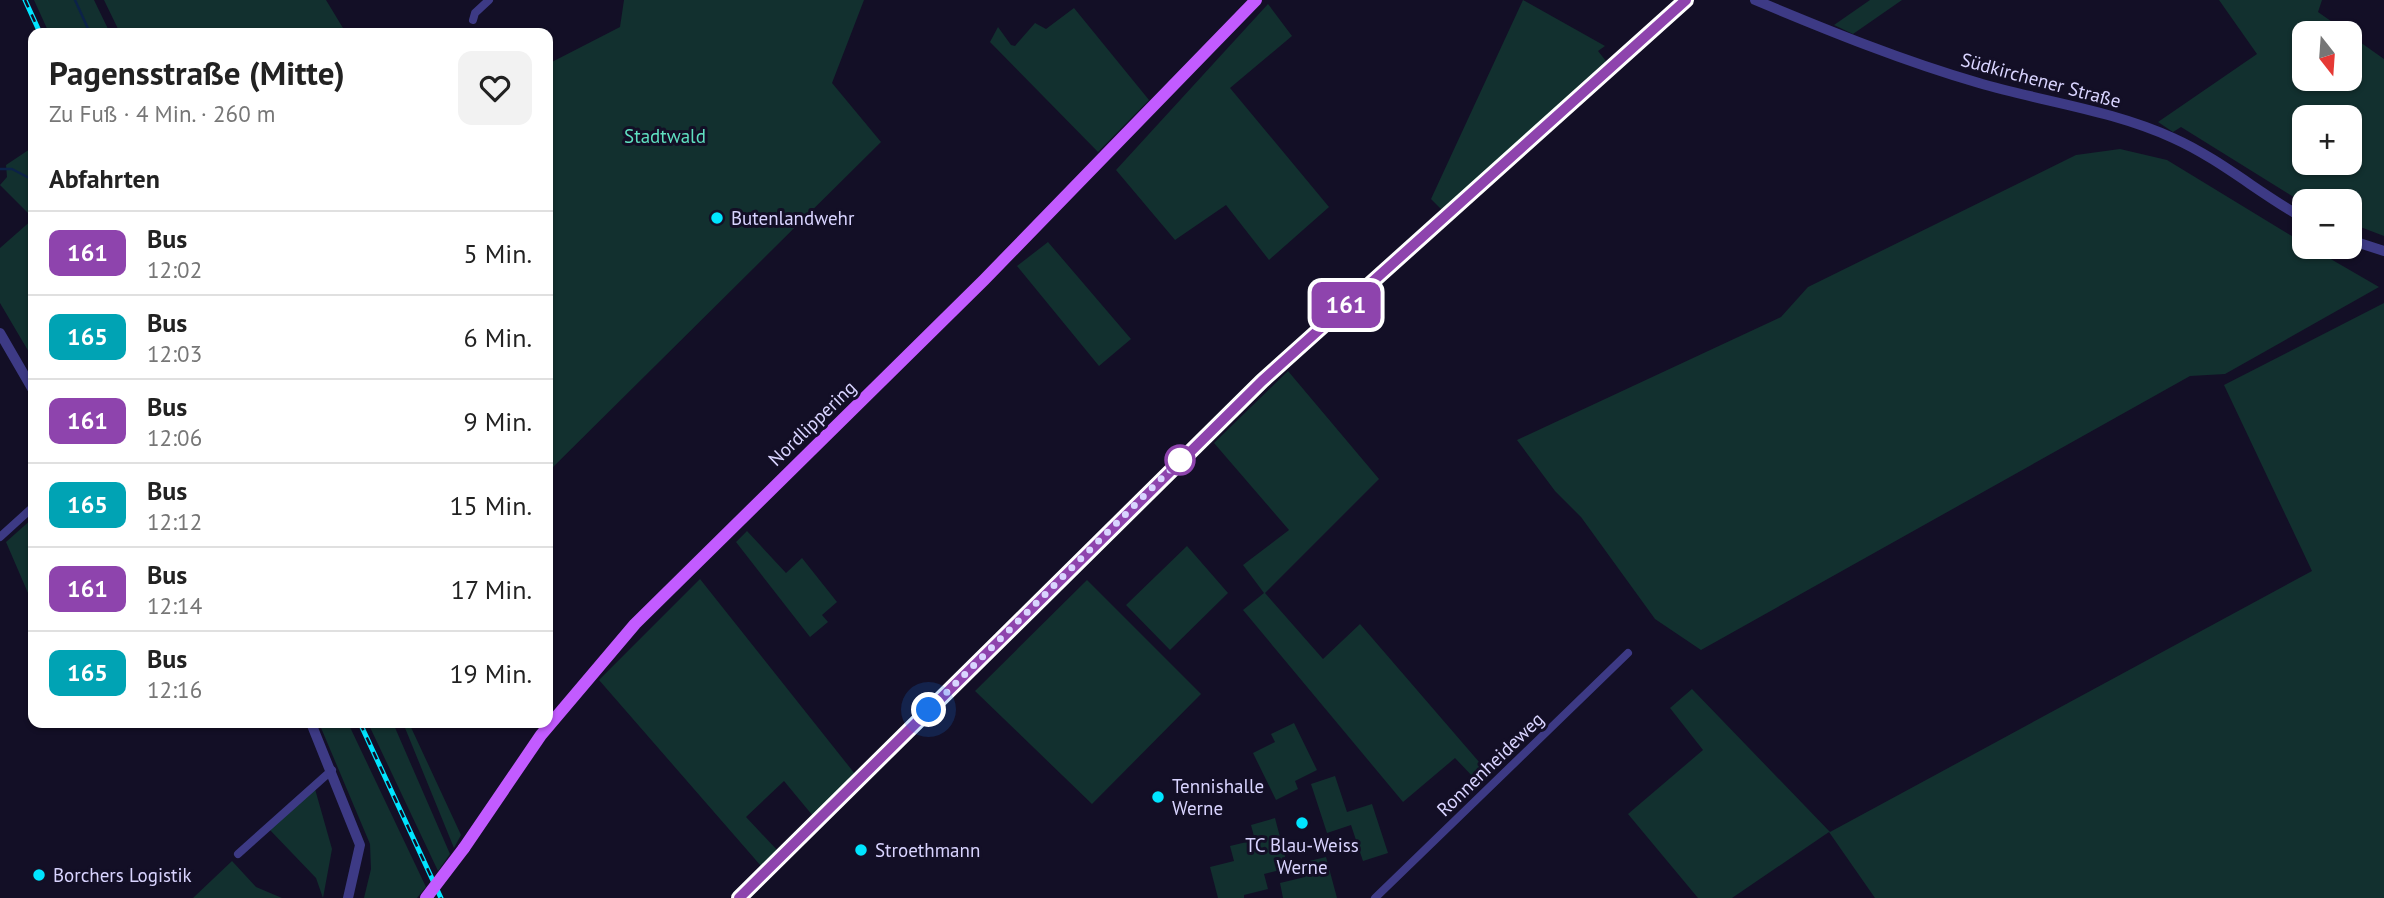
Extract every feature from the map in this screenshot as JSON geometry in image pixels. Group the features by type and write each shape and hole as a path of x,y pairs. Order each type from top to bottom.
{"main road":[{"name":"Nordlippering","path":"553,721 635,624 975,290 1256,0"},
{"name":"Nordlippering","path":"426,898 547,728"}],"street":[{"path":"473,20 481,5 489,0"},
{"path":"739,898 1262,381 1686,0"},
{"name":"Südkirchener Straße","path":"1755,0 1878,50 1942,72 2123,119 2164,135 2187,145 2292,211"},
{"path":"2362,244 2384,251"},
{"path":"0,333 28,381"},
{"path":"0,537 28,512"},
{"name":"Ronnenheideweg","path":"1375,898 1628,653"},
{"path":"313,728 360,845 350,898"},
{"path":"238,854 332,770"}],"green space":[{"path":"34,0 94,0 108,28 47,28"},
{"path":"104,0 326,0 343,28 118,28"},
{"name":"Stadtwald","path":"624,0 864,0 832,83 881,142 553,467 553,61 620,27"},
{"path":"1523,0 1605,46 1598,51 1606,61 1442,210 1431,199"},
{"path":"1870,0 1902,0 1853,34 1834,25"},
{"path":"2219,0 2322,0 2318,12 2331,21 2292,21 2292,91 2362,91 2362,43 2384,59 2384,236 2362,228 2362,189 2292,189 2292,196 2181,127 2173,132 2158,122 2257,54"},
{"path":"1268,4 1292,36 1230,88 1329,207 1269,260 1226,205 1175,240 1116,170"},
{"path":"1074,8 1149,100 1098,152 990,42 998,27 1011,45 1015,46 1035,23 1046,29"},
{"path":"2120,149 2167,160 2292,236 2292,259 2331,259 2379,287 2225,374 2190,376 1701,650 1655,619 1581,517 1555,491 1517,440 1781,317 1808,287 2076,155"},
{"path":"28,150 28,213 0,185 7,177 6,165"},
{"path":"28,223 28,351 0,303 0,248"},
{"path":"1048,242 1131,339 1099,366 1017,266"},
{"path":"2384,303 2384,898 1875,898 1829,832 1732,898 1698,898 1628,814 1703,750 1670,708 1692,689 1830,832 2312,571 2224,385"},
{"path":"1288,371 1379,479 1265,593 1323,659 1360,624 1486,770 1475,779 1455,758 1403,802 1243,610 1264,593 1243,565 1289,530 1214,443"},
{"path":"28,522 28,593 6,542"},
{"path":"747,531 786,573 802,558 837,602 822,615 828,622 810,637 736,542"},
{"path":"1187,546 1228,593 1170,650 1126,605"},
{"path":"700,579 855,774 813,816 784,781 746,817 778,851 761,866 599,680"},
{"path":"1087,580 1201,694 1092,804 975,691"},
{"path":"1294,723 1317,770 1295,781 1298,789 1276,800 1253,753 1275,742 1271,734"},
{"path":"321,728 350,728 426,887 417,898 364,898 371,869 370,844"},
{"path":"370,728 395,728 450,854 438,871"},
{"path":"405,728 411,728 461,835 454,848"},
{"path":"1335,776 1347,812 1372,804 1388,853 1363,861 1351,825 1327,833 1311,784"},
{"path":"315,789 332,849 323,898 316,878 269,829"},
{"path":"1275,818 1288,868 1264,874 1268,889 1244,895 1244,898 1218,898 1210,867 1234,861 1230,846 1255,840 1251,825"},
{"path":"1326,857 1337,898 1283,898 1280,883 1305,877 1301,863"},
{"path":"232,861 256,887 282,898 193,898"}],"waterway":[{"path":"75,0 88,28"},
{"path":"0,169 12,169 28,177"}],"railway":[{"path":"25,0 38,28"},
{"path":"362,728 441,898"}],"bus line":[{"name":"161","path":"739,898 1262,381 1686,0"}],"place":[{"name":"Butenlandwehr","path":"717,218"},
{"name":"Tennishalle Werne","path":"1158,797"},
{"name":"TC Blau-Weiss Werne","path":"1302,823"},
{"name":"Stroethmann","path":"861,850"},
{"name":"Borchers Logistik","path":"39,875"}],"route":[{"path":"929,710 1180,460"}]}
